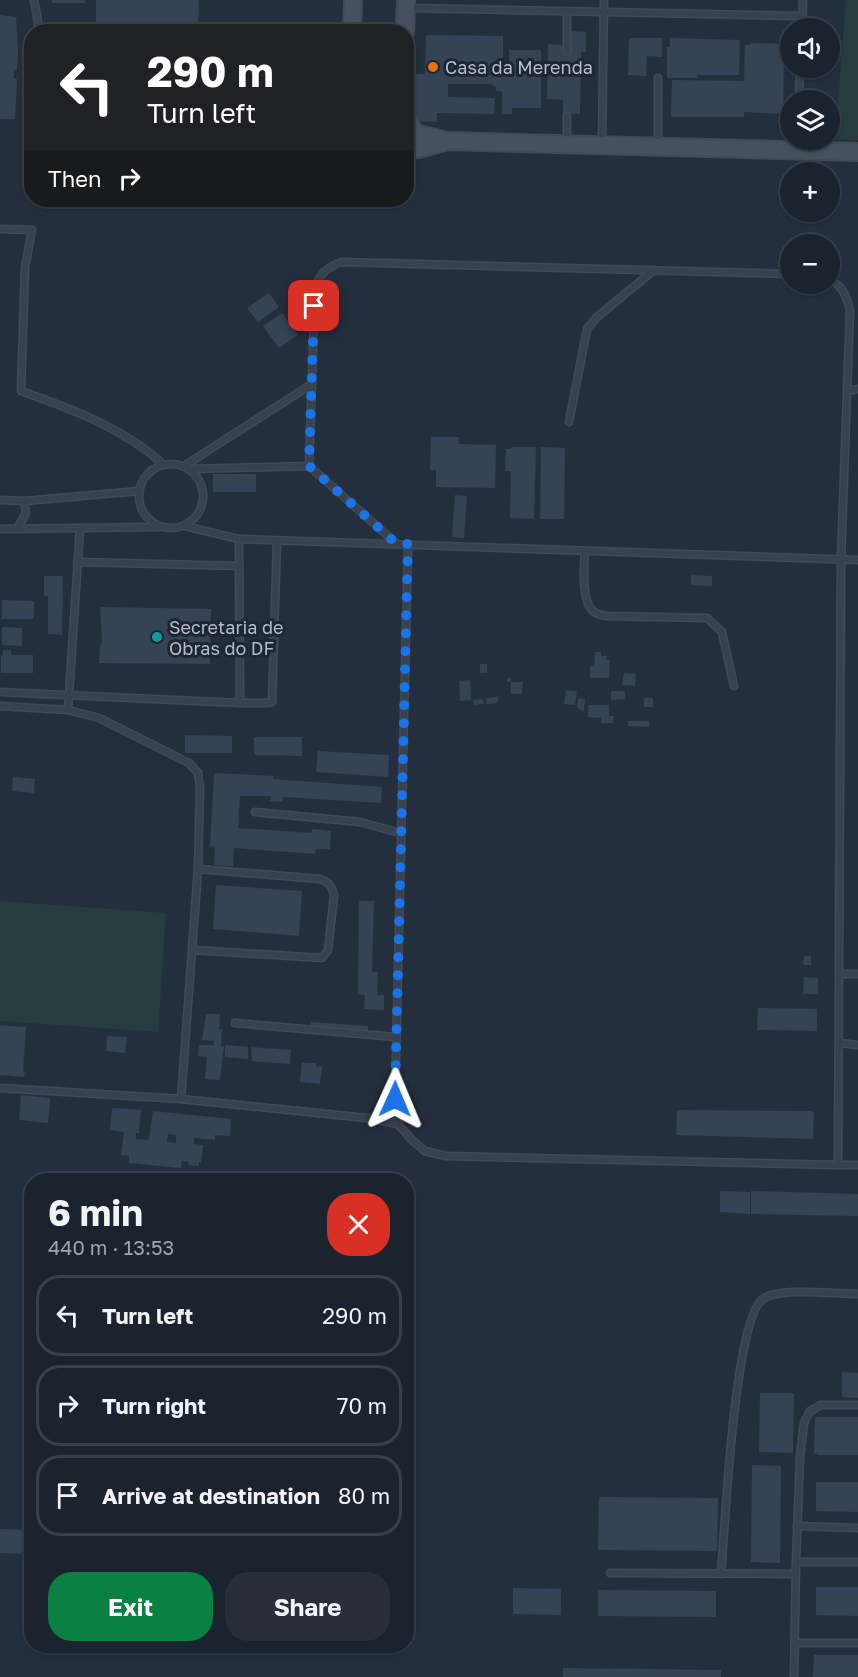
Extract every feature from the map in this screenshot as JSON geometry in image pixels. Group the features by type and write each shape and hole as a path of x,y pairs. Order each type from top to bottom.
{"street":[{"path":"352,24 353,0"},
{"path":"405,24 406,4"},
{"path":"414,130 416,133 446,141 658,148 780,146"},
{"path":"414,149 446,141"},
{"path":"838,150 858,152"}],"lane":[{"path":"34,0 38,24"},
{"path":"602,147 604,0"},
{"path":"406,4 567,12 802,16 803,0"},
{"path":"567,12 567,51"},
{"path":"658,78 658,148"},
{"path":"567,116 567,146"},
{"path":"0,229 32,230 25,267 21,391 79,411 143,446 163,464"},
{"path":"309,466 315,287 321,273 341,262 780,274"},
{"path":"569,422 586,329 654,270"},
{"path":"838,1165 841,559 850,310 846,294 840,286"},
{"path":"188,468 312,384"},
{"path":"847,391 858,389"},
{"path":"161,527 151,522 143,513 139,502 139,491 147,474 163,464 171,463 188,468 309,466 397,544"},
{"path":"0,529 161,527 173,529 185,526 193,520 203,504 202,485 188,468"},
{"path":"0,500 24,501 139,491"},
{"path":"17,529 26,513 24,501"},
{"path":"185,526 239,539 277,541 858,560"},
{"path":"68,710 80,528"},
{"path":"239,539 240,703"},
{"path":"0,692 269,703 273,699 277,541"},
{"path":"408,544 396,1037 395,1099 398,1124 425,1151 446,1156 858,1165"},
{"path":"585,551 584,583 588,606 594,612 606,616 706,618 722,632 734,686"},
{"path":"78,562 239,566"},
{"path":"0,706 68,710 99,718 189,763 198,773 200,788 198,869 181,1099"},
{"path":"255,812 360,822 400,833"},
{"path":"193,950 322,958 328,950 334,896 328,882 320,879 198,869"},
{"path":"840,974 858,974"},
{"path":"235,1023 396,1037"},
{"path":"840,1043 858,1044"},
{"path":"0,1088 181,1099 367,1118 398,1124"},
{"path":"721,1574 742,1349 756,1306 761,1299 781,1292 858,1294"},
{"path":"794,1677 797,1527 801,1436 804,1423 810,1412 821,1405 858,1405"},
{"path":"797,1527 858,1528"},
{"path":"796,1562 858,1562"},
{"path":"610,1573 796,1575"},
{"path":"795,1643 858,1643"}],"green space":[{"path":"846,0 858,0 858,140 840,140 840,76"},
{"path":"0,901 166,913 158,1032 0,1021"}],"building":[{"path":"52,0 85,0 85,3 52,3"},
{"path":"96,0 199,0 198,24 96,24"},
{"path":"0,15 16,17 18,52 17,70 14,70 14,79 17,79 15,119 0,119"},
{"path":"570,31 586,32 586,52 581,52 580,114 563,114 563,100 547,99 548,44 570,45"},
{"path":"426,35 503,36 503,64 509,64 509,50 541,50 541,108 512,108 512,114 502,114 502,92 496,91 492,82 491,84 448,84 448,97 495,98 494,114 437,113 437,122 415,121 414,74 425,74","holes":["449,72 502,73 502,75 449,74"]},
{"path":"629,38 662,38 662,57 647,56 646,76 628,75"},
{"path":"670,38 740,40 739,75 667,78 667,47 670,47"},
{"path":"751,43 780,44 780,78 784,78 783,90 780,90 780,114 744,112 744,117 671,117 672,80 744,81 745,45"},
{"path":"209,207 325,207 325,209"},
{"path":"269,293 279,307 258,322 247,308"},
{"path":"282,313 298,335 279,348 263,326"},
{"path":"431,437 459,437 458,444 496,445 495,488 436,487 436,470 430,470"},
{"path":"536,447 534,519 510,518 511,471 505,471 506,449"},
{"path":"541,447 565,448 564,519 540,519"},
{"path":"213,474 256,474 256,492 213,492"},
{"path":"455,495 467,496 464,538 452,537"},
{"path":"691,575 712,576 712,586 691,585"},
{"path":"44,576 63,576 62,635 48,634 48,596 44,596"},
{"path":"2,600 34,601 34,619 2,619"},
{"name":"Secretaria de Obras do DF","path":"100,607 211,609 210,664 99,663 102,643"},
{"path":"2,627 22,628 22,646 2,645"},
{"path":"3,650 11,650 11,655 33,655 33,673 1,673"},
{"path":"595,652 601,652 601,656 607,656 606,660 610,660 609,678 590,678 590,666 594,666"},
{"path":"480,664 487,664 487,673 480,673"},
{"path":"624,673 636,674 635,686 622,685"},
{"path":"470,680 471,700 460,701 459,681"},
{"path":"511,682 523,682 522,694 511,694"},
{"path":"566,690 577,691 575,705 564,704"},
{"path":"611,691 625,691 625,699 611,700"},
{"path":"498,697 496,703 487,704 486,698"},
{"path":"578,698 585,699 584,712 577,707"},
{"path":"644,698 653,698 653,707 644,707"},
{"path":"483,699 484,704 474,705 473,700"},
{"path":"588,705 609,705 609,716 614,716 613,723 601,723 601,718 588,717"},
{"path":"628,721 649,721 649,727 628,726"},
{"path":"185,735 232,736 232,753 185,753"},
{"path":"254,737 302,737 302,756 254,755"},
{"path":"318,751 389,755 388,777 316,772"},
{"path":"214,773 274,776 273,779 382,787 381,803 283,797 282,802 270,801 271,796 240,796 238,828 312,833 312,829 331,831 330,849 316,849 315,854 234,848 233,866 214,865 215,847 210,846"},
{"path":"13,777 35,779 34,793 12,791"},
{"path":"216,885 302,891 299,936 213,929"},
{"path":"359,901 374,901 372,972 378,972 377,995 384,995 384,1010 364,1009 365,995 358,994"},
{"path":"804,956 811,956 811,965 803,965"},
{"path":"804,977 818,978 818,994 803,994"},
{"path":"758,1008 817,1009 817,1031 757,1030"},
{"path":"206,1014 220,1014 221,1046 224,1046 220,1080 205,1079 207,1057 198,1056 199,1045 214,1045 214,1041 202,1040"},
{"path":"311,1022 368,1026 368,1032 311,1028"},
{"path":"0,1025 26,1027 24,1077 0,1075"},
{"path":"107,1036 127,1037 125,1053 106,1051"},
{"path":"225,1045 248,1047 248,1059 225,1057"},
{"path":"251,1047 291,1050 290,1064 252,1061"},
{"path":"302,1063 316,1063 316,1066 322,1067 320,1084 300,1082"},
{"path":"21,1095 50,1098 48,1123 19,1120"},
{"path":"112,1108 141,1110 139,1133 136,1133 136,1139 149,1140 153,1111 231,1119 230,1136 215,1135 215,1140 194,1138 194,1144 203,1145 201,1163 199,1162 199,1166 188,1165 189,1162 182,1161 181,1168 129,1163 129,1156 121,1155 124,1132 110,1130","holes":["168,1134 176,1135 176,1143 167,1142"]},
{"path":"677,1110 811,1111 814,1112 813,1139 676,1135"},
{"path":"720,1191 750,1192 750,1214 720,1212"},
{"path":"751,1191 858,1194 858,1216 751,1214"},
{"path":"842,1372 858,1373 858,1398 842,1397"},
{"path":"760,1393 794,1393 793,1453 759,1452"},
{"path":"815,1417 858,1417 858,1455 817,1455 814,1453"},
{"path":"752,1465 781,1466 780,1563 751,1562"},
{"path":"816,1482 858,1482 858,1512 816,1511"},
{"path":"599,1497 718,1498 717,1551 598,1550"},
{"path":"0,1529 24,1530 24,1554 0,1553"},
{"path":"816,1587 858,1587 858,1616 816,1615"},
{"path":"513,1588 561,1589 561,1615 513,1614"},
{"path":"598,1590 716,1591 716,1617 598,1616"},
{"path":"814,1655 858,1655 858,1677 813,1677"},
{"path":"563,1668 721,1670 721,1677 563,1677"}],"place":[{"name":"Casa da Merenda","path":"433,67"},
{"name":"Secretaria de Obras do DF","path":"157,637"}],"route":[{"path":"314,306 309,466 397,544 408,544 395,1099"}]}
